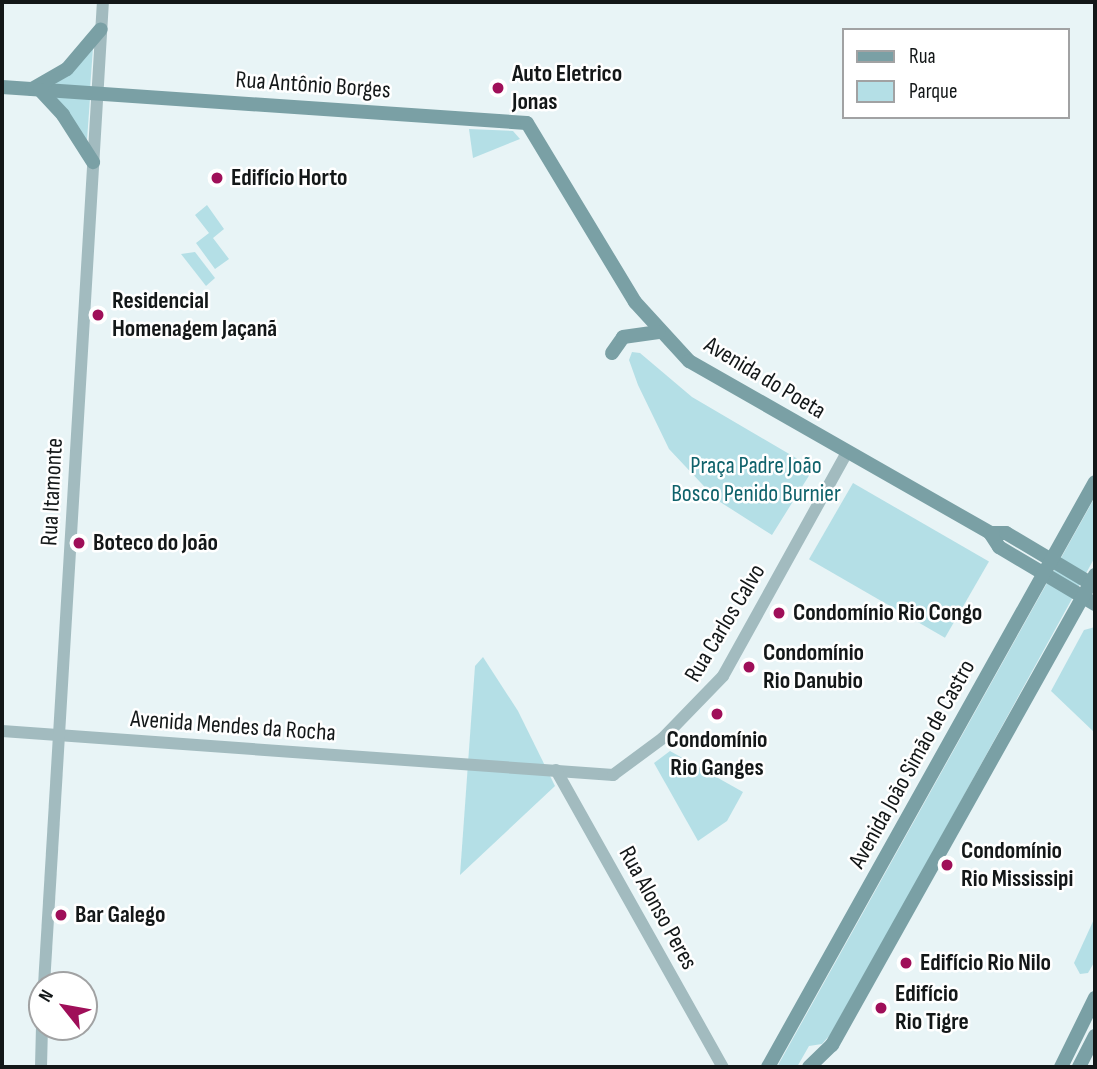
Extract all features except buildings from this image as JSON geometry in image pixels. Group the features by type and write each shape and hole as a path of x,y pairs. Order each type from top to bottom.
{"main road":[{"path":"93,162 68,122 35,89 67,69 101,29"},
{"name":"Rua Antônio Borges","path":"2,87 527,122"},
{"name":"Avenida do Poeta","path":"527,122 635,302 659,332 715,378 990,533 1006,533 1089,600"},
{"path":"612,353 623,337 659,332"},
{"name":"Avenida João Simão de Castro","path":"768,1067 1095,482"},
{"name":"Avenida do Poeta","path":"1049,566 1094,581"},
{"path":"809,1067 832,1045 1089,600 1094,581"},
{"path":"1061,1067 1095,998"},
{"path":"1079,1067 1095,1036"}],"street":[{"name":"Rua Itamonte","path":"45,971 103,2"},
{"name":"Rua Carlos Calvo","path":"461,763 613,775 663,738 713,689 847,452"},
{"name":"Avenida Mendes da Rocha","path":"2,731 461,763"},
{"name":"Rua Alonso Peres","path":"556,770 723,1067"},
{"path":"41,1067 42,1041"}],"green space":[{"path":"93,48 90,89 51,83"},
{"path":"50,94 90,98 87,140"},
{"path":"469,129 513,131 520,139 473,158"},
{"path":"207,205 224,229 213,238 229,259 215,269 196,243 209,233 195,215"},
{"path":"195,252 215,278 206,286 181,254"},
{"name":"Praça Padre João Bosco Penido Burnier","path":"632,352 640,353 692,397 808,465 810,474 772,535 717,500 669,449 638,385 629,360"},
{"path":"853,483 989,562 945,638 809,559"},
{"path":"1095,497 1095,557 903,906 830,1035 822,1044 809,1046 797,1067 777,1067"},
{"path":"1095,627 1095,733 1051,691 1084,630"},
{"path":"483,657 518,711 555,786 460,875 475,666"},
{"path":"670,751 743,792 727,821 698,841 654,763"},
{"path":"1095,917 1095,961 1088,973 1080,974 1074,963"}],"place":[{"name":"Auto Eletrico Jonas","path":"498,88"},
{"name":"Edifício Horto","path":"217,178"},
{"name":"Residencial Homenagem Jaçanã","path":"98,315"},
{"name":"Boteco do João","path":"79,543"},
{"name":"Condomínio Rio Congo","path":"779,613"},
{"name":"Condomínio Rio Danubio","path":"749,667"},
{"name":"Condomínio Rio Ganges","path":"717,714"},
{"name":"Condomínio Rio Mississipi","path":"947,865"},
{"name":"Bar Galego","path":"61,915"},
{"name":"Edifício Rio Nilo","path":"906,963"},
{"name":"Edifício Rio Tigre","path":"881,1008"}]}
